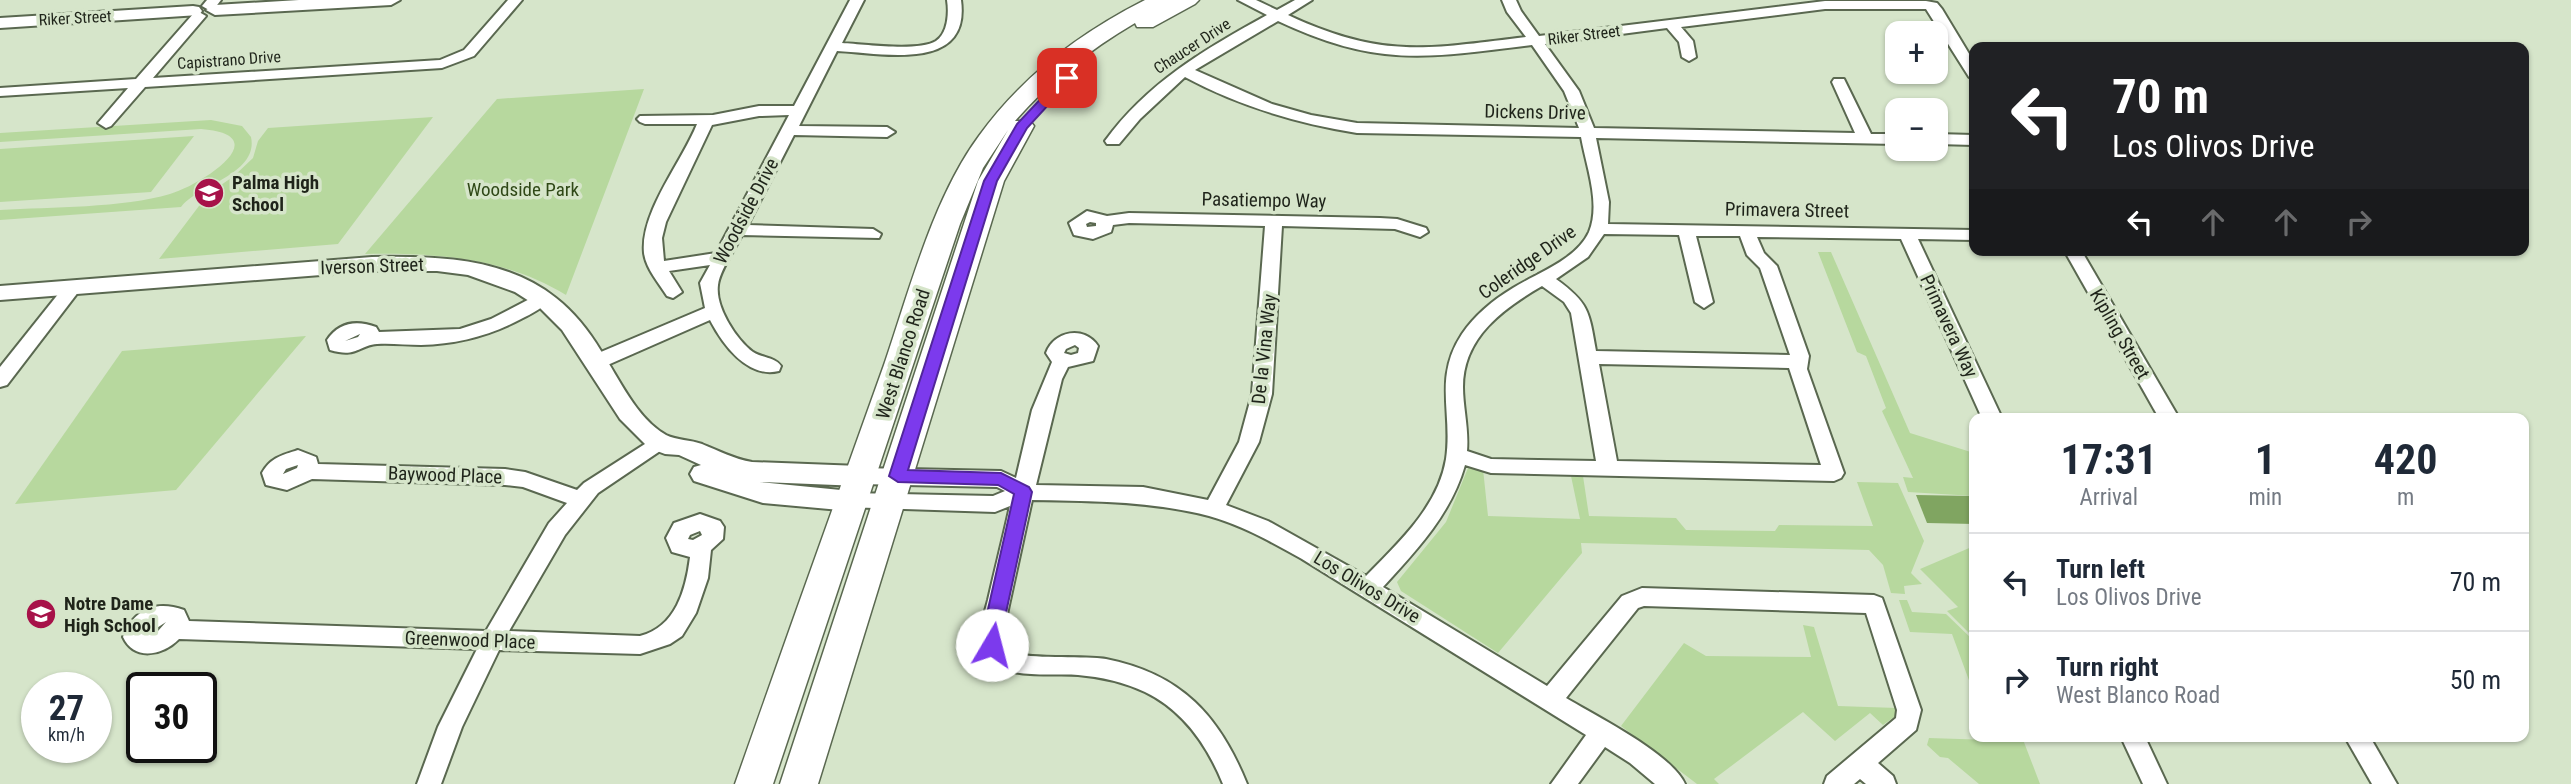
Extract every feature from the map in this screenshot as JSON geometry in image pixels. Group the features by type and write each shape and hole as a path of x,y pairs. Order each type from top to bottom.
{"main road":[{"name":"West Blanco Road","path":"754,784 935,258 959,193 973,166 996,130 1038,83 1088,42 1161,0"},
{"name":"West Blanco Road","path":"799,784 961,272 991,181 1003,156 1038,106 1076,70 1143,23 1188,0"}],"street":[{"name":"Riker Street","path":"0,23 391,0"},
{"name":"Capistrano Drive","path":"0,92 434,65 460,59 469,53 515,0"},
{"name":"Woodside Drive","path":"714,312 710,302 709,284 857,0"},
{"path":"833,47 919,49 939,45 945,40 957,10 954,0"},
{"name":"Riker Street","path":"1245,0 1338,44 1384,53 1433,53 1825,5 1867,3 1933,6 1969,66"},
{"name":"Chaucer Drive","path":"1113,141 1152,96 1183,70 1224,43 1306,0"},
{"name":"Coleridge Drive","path":"1368,589 1425,527 1446,491 1458,437 1452,387 1464,345 1488,312 1509,296 1582,253 1600,229 1603,215 1601,195 1578,103 1514,12 1509,0"},
{"path":"106,123 206,9"},
{"path":"1671,24 1685,41 1689,57"},
{"name":"Dickens Drive","path":"1183,70 1211,86 1259,107 1332,124 1390,130 1885,139"},
{"path":"1839,82 1865,138"},
{"path":"645,119 706,120 759,111 800,110"},
{"path":"673,292 659,267 653,247 668,194 696,149 706,120"},
{"path":"789,130 887,132"},
{"path":"1948,139 1969,140"},
{"name":"Pasatiempo Way","path":"1105,221 1129,218 1380,223 1397,224 1420,232"},
{"name":"De la Vina Way","path":"1214,509 1249,442 1262,394 1274,221"},
{"name":"Primavera Street","path":"1600,229 1969,235"},
{"path":"737,230 873,234"},
{"path":"1686,230 1704,302"},
{"path":"1456,455 1491,466 1834,473 1798,369 1800,356 1768,266 1756,255 1746,230"},
{"name":"Primavera Way","path":"1907,233 1990,413"},
{"name":"Kipling Street","path":"2075,256 2166,413"},
{"path":"659,267 721,258"},
{"name":"Iverson Street","path":"0,293 314,268 422,263 471,269 494,275 543,298 575,328 629,412 662,445 667,455 679,462 738,487 788,496 855,489"},
{"path":"1543,278 1577,306 1608,469"},
{"path":"0,380 73,287"},
{"path":"368,338 433,340 462,337 492,327 543,298"},
{"path":"596,362 714,312 747,357 772,366"},
{"path":"1588,357 1799,362"},
{"path":"1062,360 1048,390 1023,492 992,636 995,652 999,657 1013,663 1102,668 1128,674 1155,686 1180,700 1204,723 1221,747 1235,784"},
{"path":"429,784 450,727 492,641 557,529 579,499 607,476 662,445"},
{"name":"Baywood Place","path":"307,471 505,477 525,480 579,499"},
{"name":"Los Olivos Drive","path":"855,489 894,489 995,504 1023,492 1143,495 1214,509 1287,539 1551,699 1639,755 1673,784"},
{"name":"Greenwood Place","path":"174,630 640,645 662,638 678,625 700,572 700,548"},
{"path":"1551,699 1630,602 1642,597 1874,604 1910,716 1902,731 1836,784"},
{"path":"1563,784 1602,732"},
{"path":"2135,742 2155,784"},
{"path":"2360,742 2385,784"},
{"path":"1860,763 1884,784"}],"green space":[{"name":"Woodside Park","path":"644,89 566,295 518,272 494,265 444,257 365,254 497,99"},
{"path":"433,117 338,244 159,259 208,194 234,176 253,158 258,141 268,128"},
{"path":"211,120 242,126 251,137 251,150 237,170 189,199 181,207 0,220 0,210 131,202 170,194 214,171 234,150 233,140 223,133 201,129 0,142 0,133"},
{"path":"194,136 151,192 0,202 0,149"},
{"path":"1818,252 1831,252 1910,433 1969,451 1969,496 1908,492 1903,477 1913,478 1882,411 1886,408 1866,356 1857,352"},
{"path":"306,336 176,490 15,504 122,351"},
{"path":"1468,468 1483,469 1488,516 1580,519 1571,476 1583,476 1589,516 1676,518 1686,530 1775,531 1779,525 1873,526 1857,482 1898,483 1924,541 1911,573 1922,584 1904,586 1905,594 1891,593 1883,565 1869,550 1581,543 1582,553 1498,653 1401,591 1397,582 1446,522"},
{"path":"1969,548 1969,633 1947,611 1958,607 1920,569"},
{"path":"1899,600 1907,600 1912,612 1946,614 1969,636 1969,680 1952,634 1910,632"},
{"path":"1803,625 1814,627 1838,706 1897,708 1897,715 1883,725 1870,713 1835,741 1803,712 1714,779 1719,784 1697,784 1621,726 1684,643 1706,656 1811,657"},
{"path":"1929,738 1969,739 1969,742 2024,742 2040,784 1979,784 1948,758 1940,757 1927,745"}],"shaded area":[{"path":"1916,495 1969,496 1969,524 1927,523"}],"place":[{"name":"Palma High School","path":"209,193"},
{"name":"Notre Dame High School","path":"41,614"}],"route":[{"path":"992,645 1023,492 1001,479 898,476 991,181 1022,127 1038,106 1067,78"}]}
